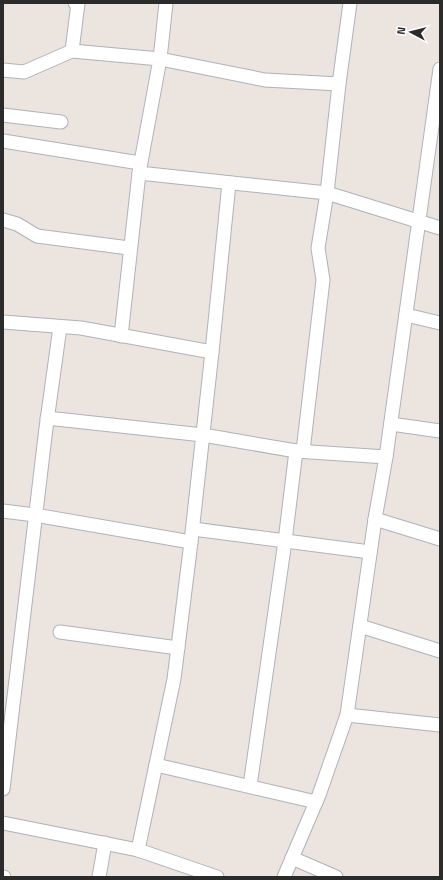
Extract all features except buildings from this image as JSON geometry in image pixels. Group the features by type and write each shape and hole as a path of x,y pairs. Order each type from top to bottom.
{"street":[{"path":"72,51 78,3 75,3"},
{"path":"121,336 129,248 139,168 160,59 166,3"},
{"path":"250,786 323,280 318,248 350,3"},
{"path":"3,70 24,72 72,51 160,59 265,80 339,84"},
{"path":"284,877 316,802 347,715 370,552 391,424 419,223 437,120 440,70"},
{"path":"3,115 61,122"},
{"path":"3,141 139,168 229,183 326,193 419,223 440,228"},
{"path":"138,850 174,679 192,535 229,183"},
{"path":"3,220 17,224 37,236 129,248"},
{"path":"406,315 440,323"},
{"path":"3,322 81,328 212,352"},
{"path":"3,789 35,515 60,327"},
{"path":"47,418 203,435 299,451 386,457"},
{"path":"391,424 440,431"},
{"path":"3,511 192,535 285,541 370,552"},
{"path":"375,519 440,539"},
{"path":"360,626 440,651"},
{"path":"60,632 178,648"},
{"path":"347,715 440,725"},
{"path":"156,765 316,802"},
{"path":"3,823 138,850 186,872 217,877"},
{"path":"99,877 106,843"},
{"path":"292,858 336,877"}]}
